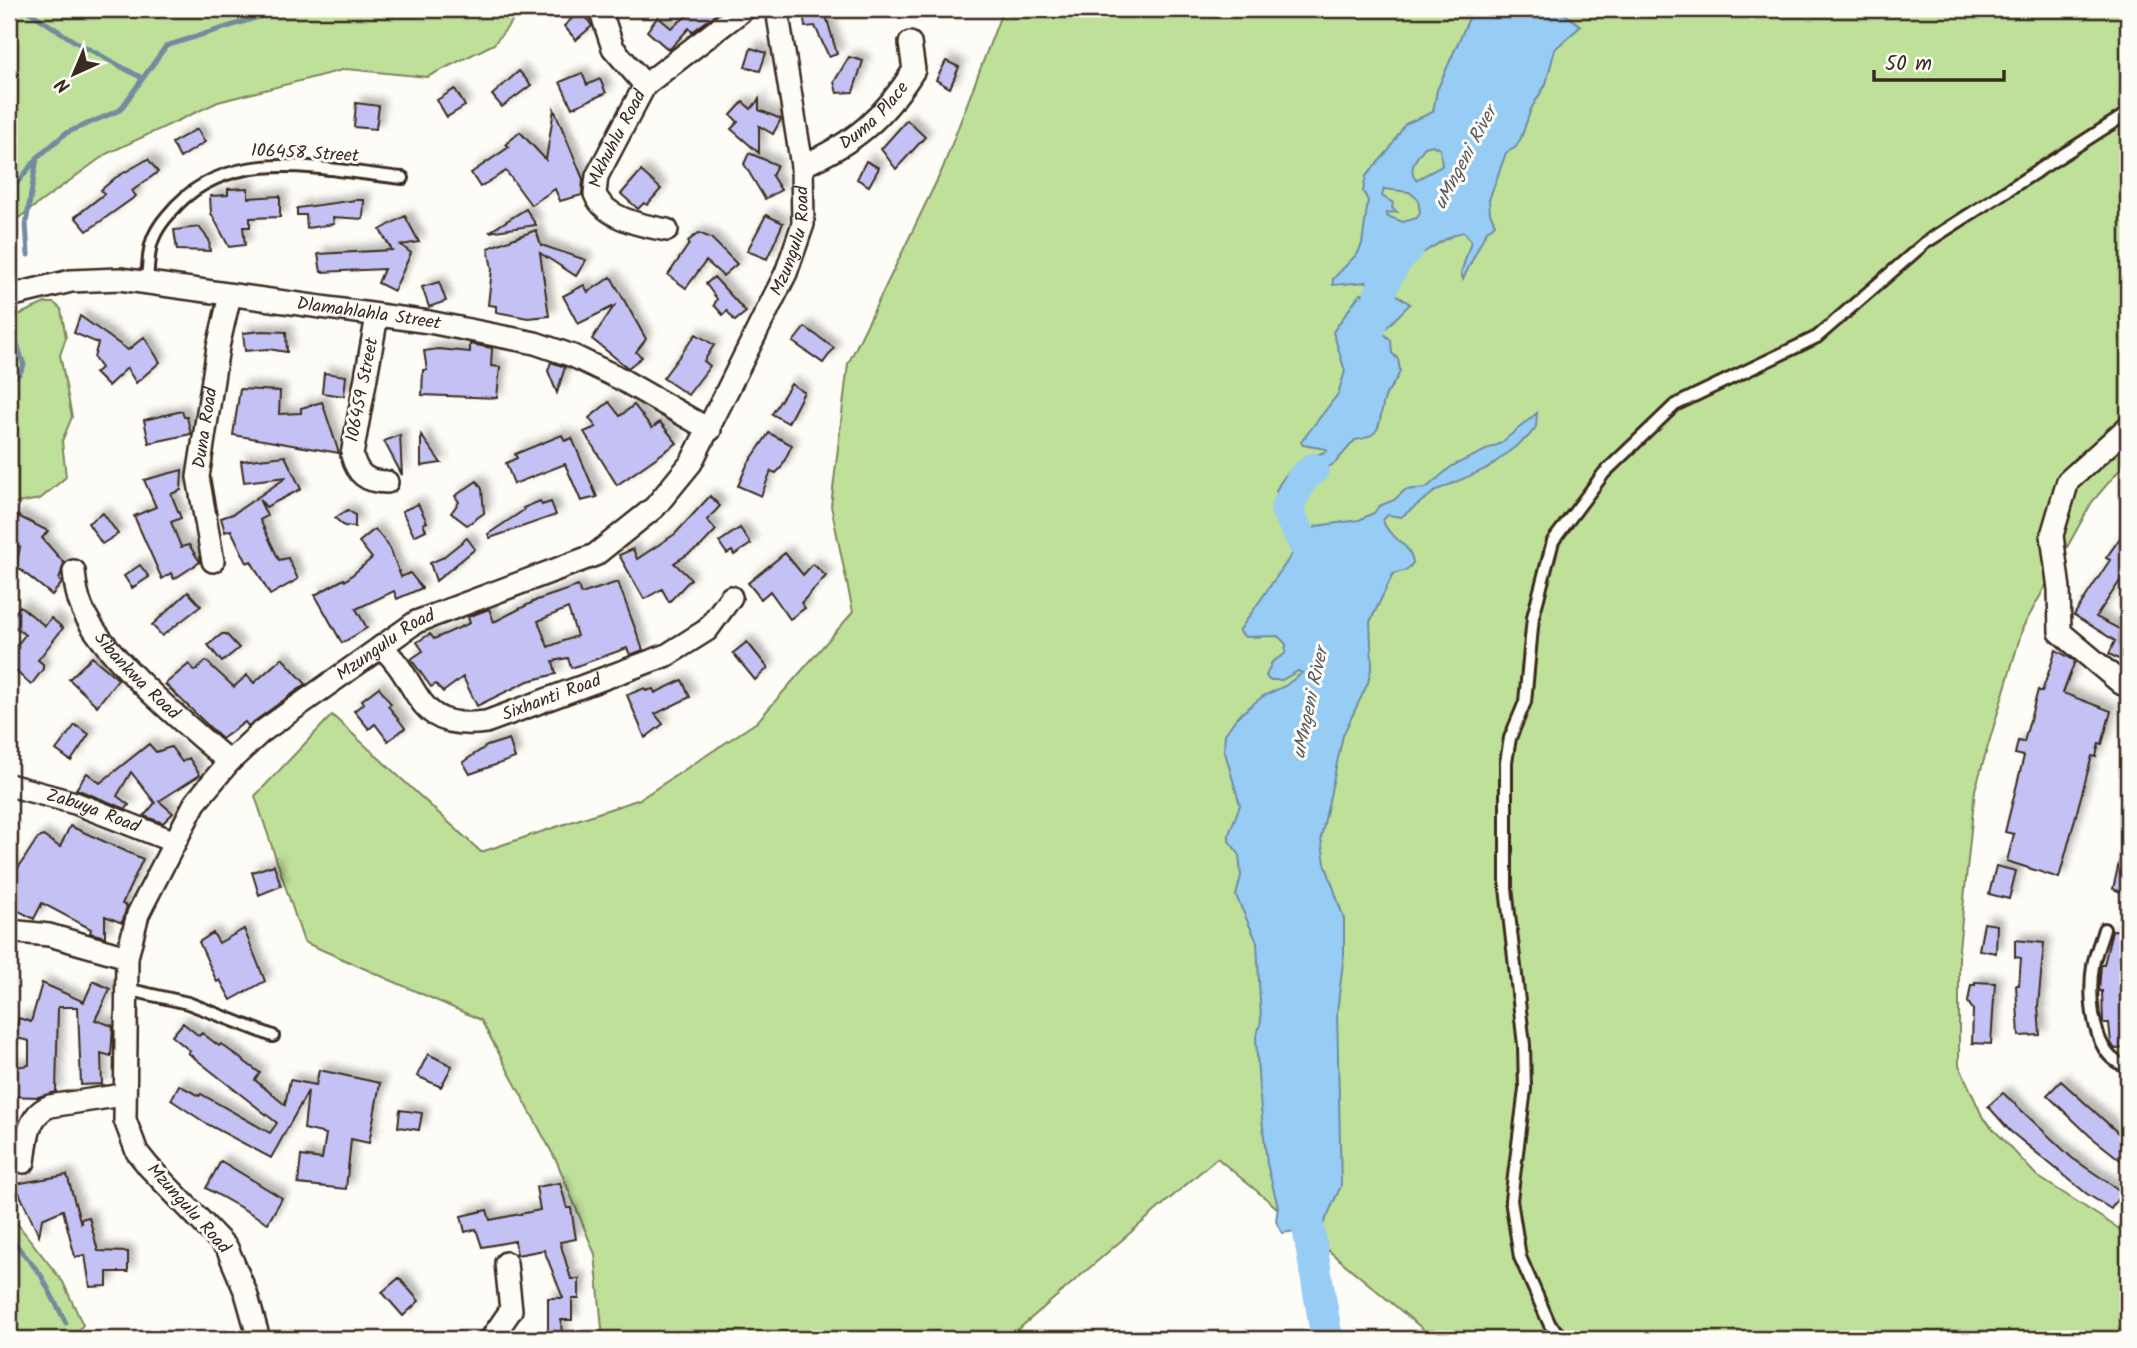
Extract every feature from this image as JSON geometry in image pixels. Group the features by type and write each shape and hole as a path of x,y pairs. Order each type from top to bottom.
{"street":[{"path":"600,9 613,48 645,85"},
{"name":"Mkhuhlu Road","path":"667,230 641,226 605,207 595,194 597,176 645,85 744,9"},
{"name":"Mzungulu Road","path":"259,1339 246,1293 227,1248 137,1152 125,1120 122,1095 127,957 138,914 195,803 229,762 260,733 415,622 595,555 639,521 670,491 691,463 710,430 796,249 803,224 802,166 777,9"},
{"name":"Duma Place","path":"802,166 863,134 881,116 914,70 910,43"},
{"name":"Dlamahlahla Street","path":"9,296 95,278 481,330 535,343 573,356 619,378 710,430"},
{"name":"Duna Road","path":"213,561 198,477 218,347 230,295"},
{"name":"106459 Street","path":"377,316 352,455 358,472 365,478 387,482"},
{"path":"2122,684 2060,632 2059,589 2052,536 2068,481 2128,427"},
{"name":"Sibankwa Road","path":"74,571 81,607 99,636 154,695 229,762"},
{"name":"Sixhanti Road","path":"381,647 396,663 424,708 453,722 486,722 667,655 707,630 731,597"},
{"name":"Zabuya Road","path":"9,785 75,803 175,842"},
{"path":"9,931 49,934 127,957"},
{"path":"24,1162 31,1123 40,1112 50,1106 122,1095"},
{"path":"491,1339 511,1310 506,1263"}],"lane":[{"path":"1564,1339 1550,1325 1520,1257 1511,1200 1525,1090 1524,1045 1506,888 1506,762 1510,738 1525,702 1533,617 1553,541 1604,473 1675,405 1817,337 1925,243 2128,113"},
{"name":"106458 Street","path":"147,283 150,248 159,227 194,189 220,174 251,167 285,167 403,178"},
{"path":"2104,929 2093,965 2097,1029 2111,1057 2128,1066"},
{"path":"126,989 188,1003 273,1036"}],"green space":[{"path":"9,9 522,9 494,44 427,77 346,69 218,102 106,154 9,225"},
{"path":"1003,9 2128,9 2128,460 2092,502 2023,627 1975,790 1959,949 1959,1065 1983,1118 2037,1176 2121,1230 2128,1220 2128,1339 1435,1339 1217,1158 1007,1339 603,1339 595,1254 557,1162 481,1020 304,942 255,796 332,715 481,852 640,799 757,722 853,612 831,506 848,364 942,170"},
{"path":"45,303 54,303 61,309 66,338 60,355 72,417 62,441 66,477 40,499 12,504 9,510 9,319"},
{"path":"9,1213 63,1282 83,1325 71,1339 9,1339"}],"water":[{"path":"1473,9 1558,9 1581,26 1555,49 1546,84 1531,109 1521,138 1516,147 1506,153 1489,200 1490,213 1495,224 1486,232 1463,279 1461,273 1471,241 1464,232 1424,252 1389,280 1333,285 1333,279 1358,253 1362,244 1368,201 1363,191 1366,176 1389,150 1405,124 1433,112 1437,90","holes":["1432,145 1440,149 1442,166 1416,180 1412,171 1414,163 1425,147","1384,189 1409,192 1418,199 1420,213 1417,218 1403,222 1387,216 1387,213 1397,212 1392,208 1393,203 1382,196"]},
{"path":"1388,289 1410,304 1382,332 1391,340 1392,353 1398,359 1400,371 1386,395 1377,430 1372,435 1355,440 1335,463 1306,480 1294,499 1281,501 1276,491 1285,475 1303,461 1327,451 1303,445 1301,442 1338,394 1345,371 1333,332 1360,294 1363,294 1365,305"},
{"path":"1537,413 1536,427 1529,436 1488,468 1437,490 1401,517 1388,515 1383,520 1389,531 1408,550 1413,563 1407,570 1393,574 1370,622 1372,665 1368,683 1343,735 1321,838 1325,863 1344,919 1344,954 1337,1012 1341,1186 1324,1223 1318,1228 1282,1233 1276,1221 1278,1207 1267,1164 1259,1090 1256,1038 1261,1021 1257,942 1236,896 1241,876 1239,854 1229,841 1229,834 1240,805 1224,749 1225,734 1237,717 1263,696 1285,686 1302,673 1298,671 1282,680 1269,680 1266,676 1272,662 1285,654 1286,644 1278,636 1245,637 1239,631 1295,550 1310,537 1316,526 1359,520 1374,513 1379,506 1394,500 1405,490 1426,488 1452,466 1501,443"}],"building":[{"path":"696,9 723,9 692,32 689,28 669,50 647,31 658,17 671,28"},
{"path":"824,9 837,54 829,57 815,26 805,27 803,11"},
{"path":"581,10 592,26 576,40 564,26"},
{"path":"751,48 766,53 760,71 745,67"},
{"path":"849,57 863,61 853,92 837,93 834,82"},
{"path":"946,61 959,67 950,88 936,80"},
{"path":"519,71 531,85 502,107 492,95"},
{"path":"582,73 587,85 600,79 606,93 572,108 560,82"},
{"path":"455,89 465,106 447,117 437,100"},
{"path":"759,99 759,110 781,119 773,134 759,126 759,153 731,129 738,122 731,115 743,102 751,109"},
{"path":"356,103 379,106 376,129 354,127"},
{"path":"554,109 583,179 582,195 560,201 555,189 531,205 506,171 480,187 471,173 509,147 506,144 520,132 546,160"},
{"path":"907,120 925,137 896,169 881,149"},
{"path":"197,129 205,142 180,158 172,143"},
{"path":"749,153 777,165 772,176 781,190 765,199 744,164"},
{"path":"148,159 158,172 132,191 136,196 87,231 75,217 104,194 101,190 115,178"},
{"path":"866,161 879,168 869,186 857,179"},
{"path":"641,171 661,189 647,205 644,203 638,209 621,194"},
{"path":"248,188 248,198 280,196 280,217 250,218 250,227 243,227 245,245 229,247 211,213 210,196 228,195 228,189"},
{"path":"364,200 363,219 333,217 334,224 307,228 306,215 297,215 297,208"},
{"path":"526,209 536,225 489,232"},
{"path":"766,215 783,223 767,259 747,251"},
{"path":"405,216 419,242 401,245 411,253 394,291 378,283 384,269 321,272 318,254 392,250 380,230"},
{"path":"199,227 209,240 210,251 177,250 174,230"},
{"path":"536,230 541,245 586,260 576,276 540,253 549,316 528,318 496,312 496,306 488,305 492,269 488,248"},
{"path":"699,233 711,238 737,264 723,276 706,261 686,288 668,275 689,244 688,241"},
{"path":"611,277 646,339 636,352 642,357 628,368 592,339 614,306 578,324 563,296 584,285 588,292"},
{"path":"714,277 746,312 735,321 727,311 723,315 714,305 717,299 706,284"},
{"path":"439,282 446,301 429,307 422,287"},
{"path":"80,316 128,350 144,337 160,362 136,383 127,368 108,386 95,373 101,368 94,358 98,343 74,333"},
{"path":"805,327 834,348 823,363 793,342"},
{"path":"286,332 287,352 268,349 245,351 243,333"},
{"path":"696,334 714,345 704,361 710,366 688,395 663,378"},
{"path":"470,344 492,348 491,366 500,367 497,398 422,395 423,370 427,370 424,351 438,349 470,352"},
{"path":"551,362 565,367 557,393 548,371"},
{"path":"324,373 346,376 344,396 322,393"},
{"path":"791,384 804,392 788,423 772,414"},
{"path":"240,389 280,391 279,414 301,413 301,408 322,402 339,453 233,435"},
{"path":"609,402 620,416 634,405 652,428 660,422 677,443 617,485 584,432 596,427 589,418"},
{"path":"182,411 184,417 187,417 191,434 149,443 144,420"},
{"path":"769,433 792,445 781,468 776,473 771,471 761,496 738,486 747,465"},
{"path":"400,435 402,475 384,441"},
{"path":"421,435 441,463 421,466"},
{"path":"562,435 565,441 572,438 597,497 581,501 565,464 514,484 506,463 517,458 515,454"},
{"path":"285,456 301,489 266,507 259,499 267,516 260,520 279,560 288,558 298,579 270,595 251,561 247,563 231,530 225,532 221,518 233,514 287,477 244,482 241,461"},
{"path":"182,470 181,490 171,494 181,518 171,522 181,547 189,545 200,562 174,579 171,573 162,579 134,516 156,507 144,480"},
{"path":"477,481 482,489 484,513 467,525 451,513 459,502 455,496"},
{"path":"710,496 720,506 707,520 716,530 701,546 674,563 691,579 669,602 662,589 644,599 619,555 633,549 637,559 675,534"},
{"path":"540,501 542,505 551,502 556,515 490,538 488,534 524,510 523,508"},
{"path":"418,504 427,522 423,524 426,530 414,536 402,511"},
{"path":"348,510 355,515 355,527 344,526 335,518"},
{"path":"103,513 118,534 102,544 88,523"},
{"path":"16,515 48,531 42,538 64,563 59,580 62,583 52,595 16,566 20,547 9,541 9,529"},
{"path":"2128,527 2128,569 2096,617 2121,630 2128,617 2128,664 2109,654 2115,641 2074,615 2110,560 2106,558"},
{"path":"740,528 751,544 734,555 732,551 727,554 719,542"},
{"path":"375,529 390,548 401,577 410,573 422,588 397,599 394,591 356,609 367,628 342,643 315,595 344,579 345,581 372,558 359,542"},
{"path":"467,538 475,549 436,581 430,563 442,558"},
{"path":"785,553 803,575 813,564 826,576 801,603 805,608 790,619 770,591 761,599 748,583"},
{"path":"140,565 149,577 132,588 124,576"},
{"path":"618,582 643,650 630,655 627,648 571,668 568,658 553,661 556,674 528,681 477,706 463,677 443,692 436,684 431,687 411,659 423,651 417,642 430,634 434,639 470,623 468,617 489,609 494,622 537,600 578,586 581,594","holes":["568,608 577,636 548,647 538,621"]},
{"path":"188,592 201,606 162,636 152,625"},
{"path":"20,606 45,626 51,618 63,628 38,660 43,664 43,669 31,685 9,665 9,655 25,635 9,622"},
{"path":"226,634 239,648 222,662 208,645"},
{"path":"747,642 768,668 755,680 733,653"},
{"path":"2056,650 2075,661 2063,693 2111,711 2102,744 2099,743 2096,757 2092,756 2059,878 2007,861 2014,834 2005,832 2024,756 2015,754 2018,741 2024,742 2038,690 2042,692"},
{"path":"92,657 118,679 97,706 69,679"},
{"path":"282,658 306,684 248,726 245,722 222,739 165,684 189,664 195,671 206,661 234,687 247,675 254,683"},
{"path":"682,680 690,697 655,714 663,724 645,738 627,695 645,688 646,691 653,689 655,693"},
{"path":"379,687 391,704 388,706 405,728 388,741 375,724 369,729 354,711 364,703 362,700"},
{"path":"75,725 89,734 71,761 56,750"},
{"path":"509,739 515,758 470,774 463,762 487,746"},
{"path":"149,744 156,752 171,747 182,762 189,758 200,775 159,801 173,813 163,823 144,816 155,803 131,772 117,796 129,805 126,809 76,789 87,773 100,783"},
{"path":"70,826 143,859 122,904 127,906 122,923 105,916 105,937 90,933 91,929 42,903 34,919 9,906 9,882 37,839 43,836 60,847"},
{"path":"2126,850 2128,895 2113,889 2121,854"},
{"path":"274,865 281,886 259,895 252,872"},
{"path":"1996,866 2016,871 2009,899 1989,894"},
{"path":"1984,923 1997,925 1996,953 1979,950"},
{"path":"244,929 265,981 231,1000 220,980 217,982 199,942 213,933 219,943"},
{"path":"2112,930 2128,931 2127,1048 2115,1049 2111,1043 2109,1023 2103,1023 2102,991 2099,991 2101,965 2104,965"},
{"path":"2015,940 2044,943 2038,1006 2040,1035 2019,1036 2016,985 2019,985 2021,958 2015,957"},
{"path":"93,981 110,989 95,1020 113,1026 111,1056 101,1053 102,1084 81,1085 78,1007 58,1007 56,1092 38,1097 9,1096 9,1068 29,1065 29,1041 13,1037 19,1018 31,1022 42,983 84,1002"},
{"path":"1975,982 1995,983 1991,1044 1972,1043 1973,1010 1968,1002 1971,985 1975,985"},
{"path":"183,1023 199,1036 202,1033 219,1046 221,1044 260,1073 255,1080 285,1105 290,1080 316,1085 319,1070 380,1083 369,1143 351,1139 346,1189 298,1184 301,1156 322,1159 326,1134 304,1129 308,1091 271,1158 207,1124 171,1100 179,1085 199,1096 201,1094 270,1133 277,1123 188,1053 190,1051 172,1036"},
{"path":"428,1054 452,1066 441,1087 417,1076"},
{"path":"2061,1081 2128,1142 2128,1166 2090,1136 2047,1095"},
{"path":"2003,1093 2072,1158 2122,1192 2111,1209 2087,1194 2010,1131 1988,1106"},
{"path":"400,1110 422,1113 419,1130 398,1127"},
{"path":"221,1161 282,1198 268,1223 206,1188"},
{"path":"67,1175 81,1224 81,1219 89,1217 98,1251 128,1252 128,1272 107,1272 107,1286 90,1287 85,1255 75,1257 63,1210 42,1219 39,1236 15,1184"},
{"path":"560,1183 567,1208 571,1208 576,1239 560,1242 571,1279 579,1279 579,1299 572,1299 572,1320 561,1320 562,1339 548,1339 548,1298 563,1298 544,1250 517,1255 515,1241 482,1247 476,1229 465,1232 461,1216 487,1210 490,1220 540,1210 536,1187"},
{"path":"399,1278 419,1301 403,1316 382,1292"}],"waterway":[{"path":"25,9 74,41 142,78"},
{"path":"28,255 26,223 37,158 66,133 120,110 166,46 284,9"},
{"path":"9,193 35,161"},
{"name":"uMngeni River","path":"1368,333 1382,287 1392,267 1409,247"},
{"path":"9,320 24,365 20,373 9,382"},
{"name":"uMngeni River","path":"1313,469 1302,479 1286,509 1324,580"},
{"name":"uMngeni River","path":"1301,1185 1327,1339"},
{"path":"9,1236 41,1275 66,1323"}]}
